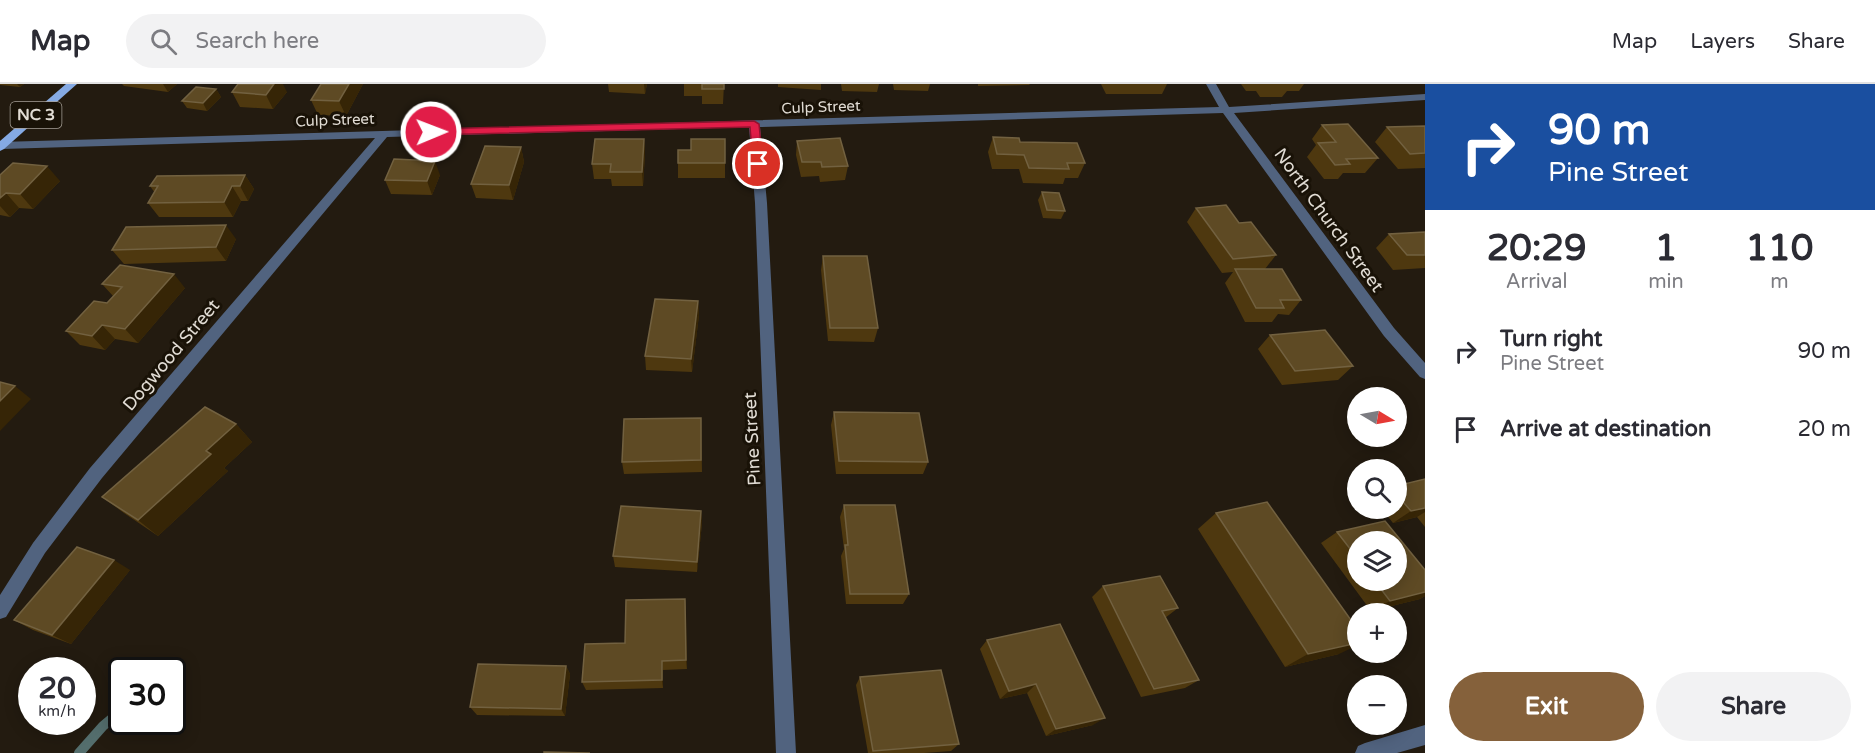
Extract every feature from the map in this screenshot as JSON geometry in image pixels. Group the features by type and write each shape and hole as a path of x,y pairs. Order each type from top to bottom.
{"main road":[{"name":"NC 3","path":"1,146 72,84"}],"street":[{"name":"North Church Street","path":"1211,84 1226,110 1389,332 1425,373"},
{"name":"Culp Street","path":"1,146 1226,110 1425,97"},
{"name":"Pine Street","path":"754,124 761,203 786,753"},
{"name":"Dogwood Street","path":"0,611 39,548 96,473 385,133"},
{"path":"1365,753 1425,735"}],"building":[{"path":"238,84 274,84 266,95 232,92"},
{"path":"321,84 349,84 339,101 311,100"},
{"path":"702,84 724,84 724,89 702,89"},
{"path":"196,87 216,89 203,103 182,101"},
{"path":"1348,124 1378,158 1346,159 1350,164 1335,165 1318,143 1336,142 1322,125"},
{"path":"1425,126 1425,153 1410,154 1387,127"},
{"path":"993,137 1019,138 1020,142 1077,143 1085,163 1067,163 1069,169 1029,168 1024,155 997,154"},
{"path":"840,138 848,166 822,167 821,162 802,162 797,141"},
{"path":"595,139 644,139 642,172 610,172 611,164 592,164"},
{"path":"691,139 725,139 725,163 678,163 678,150 691,150"},
{"path":"485,146 521,147 509,185 471,184"},
{"path":"394,159 435,161 427,181 385,180"},
{"path":"13,163 47,166 20,194 6,193 0,198 0,175"},
{"path":"245,175 240,186 232,186 224,202 148,203 158,186 150,186 157,176"},
{"path":"1042,192 1059,193 1065,211 1047,210"},
{"path":"1226,205 1239,223 1251,222 1276,255 1233,259 1196,208"},
{"path":"226,225 216,247 112,250 126,227"},
{"path":"1425,232 1425,255 1407,255 1389,234"},
{"path":"823,256 867,256 878,328 830,328"},
{"path":"120,265 174,274 125,329 102,325 92,336 66,331 94,301 107,303 122,287 102,284"},
{"path":"1235,269 1282,269 1301,300 1280,300 1284,308 1256,308"},
{"path":"655,299 698,301 691,359 645,356"},
{"path":"1325,330 1353,366 1295,371 1270,335"},
{"path":"0,382 15,386 0,401"},
{"path":"205,407 236,424 206,451 211,454 138,520 102,497"},
{"path":"834,412 919,413 928,462 839,461"},
{"path":"701,418 701,460 622,462 624,419"},
{"path":"1425,479 1425,508 1411,511 1407,506 1407,483"},
{"path":"1267,502 1347,615 1347,645 1308,654 1216,513"},
{"path":"844,505 895,505 909,594 850,594"},
{"path":"621,506 701,511 697,562 613,556"},
{"path":"1385,521 1393,531 1347,531 1347,545 1337,532"},
{"path":"77,547 114,560 52,635 14,620"},
{"path":"1407,548 1425,570 1425,592 1390,601 1382,591 1407,591"},
{"path":"1160,576 1178,608 1162,611 1199,680 1154,689 1103,586"},
{"path":"685,599 686,660 662,661 662,680 582,682 585,644 625,643 626,600"},
{"path":"1060,624 1105,718 1056,729 1036,684 1009,691 987,640"},
{"path":"478,664 566,666 561,709 470,707"},
{"path":"941,670 959,744 873,751 860,677"},
{"path":"544,752 590,753 544,753"}],"waterway":[{"path":"79,753 108,722"}],"route":[{"path":"431,132 754,124 758,164"}]}
